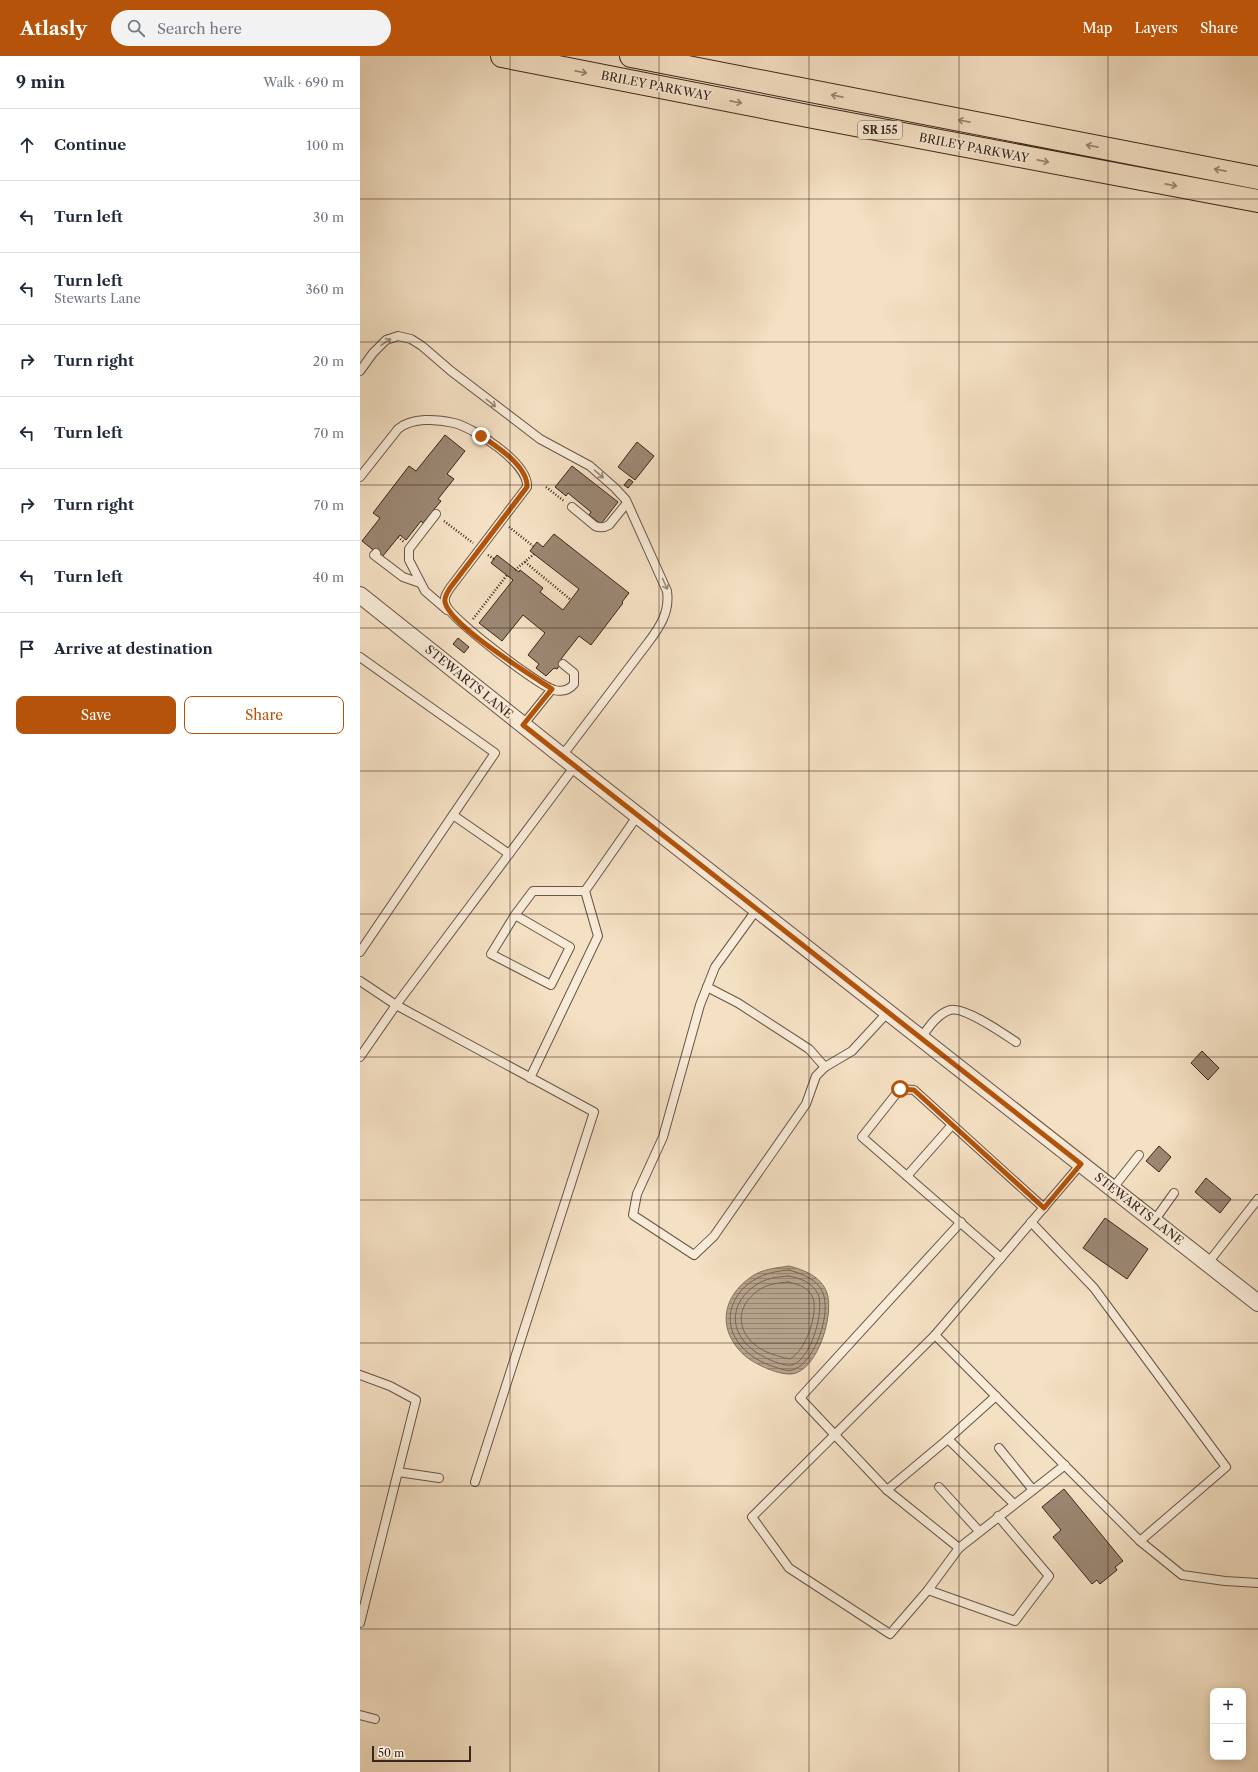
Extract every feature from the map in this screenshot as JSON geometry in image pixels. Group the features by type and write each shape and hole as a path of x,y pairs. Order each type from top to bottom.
{"highway":[{"name":"BRILEY PARKWAY","path":"502,56 829,120 1258,201"},
{"name":"BRILEY PARKWAY","path":"631,56 1258,178"}],"street":[{"name":"STEWARTS LANE","path":"360,595 562,756 1258,1303"}],"lane":[{"path":"360,371 373,353 386,340 398,336 411,339 422,346 450,371 540,439 590,466 615,488 627,503 667,591 668,601 666,614 647,644 562,756"},
{"path":"360,477 390,438 403,425 409,422 438,421 454,423 481,436 513,461 524,474 527,482 525,490 450,588 445,598 448,610 454,617"},
{"path":"572,507 595,526 603,528 609,525 627,503"},
{"path":"436,514 409,549 409,562 426,593 470,630 552,689 568,689 574,684 574,673 563,664"},
{"path":"376,553 374,555 401,576 420,583"},
{"path":"360,657 495,753 360,952"},
{"path":"523,725 552,689"},
{"path":"360,1056 396,1005 575,766"},
{"path":"453,815 509,854"},
{"path":"585,891 638,815"},
{"path":"515,915 570,947 551,985 491,954 515,915 533,891 585,891"},
{"path":"530,1078 598,936 585,891"},
{"path":"757,909 715,967 700,1005 663,1137 637,1194 633,1216 694,1255 714,1236 798,1117 806,1104 816,1076 825,1068 852,1051 888,1012"},
{"path":"360,981 396,1005 594,1112 476,1482"},
{"path":"707,987 738,1003 809,1049 825,1068"},
{"path":"920,1038 941,1015 951,1010 959,1010 982,1021 1016,1042"},
{"path":"1001,1258 862,1136 900,1089 914,1090 1044,1208"},
{"path":"907,1176 952,1124"},
{"path":"1113,1188 1139,1155"},
{"path":"1065,1466 998,1516 959,1548 928,1590 890,1634 789,1568 752,1516 935,1335 1081,1164"},
{"path":"1154,1221 1174,1193"},
{"path":"1208,1263 1258,1199"},
{"path":"959,1548 887,1490 836,1434 800,1398 961,1222"},
{"path":"1031,1222 1094,1288 1226,1467 1140,1541"},
{"path":"935,1335 1140,1541 1182,1575 1225,1581 1258,1583"},
{"path":"360,1376 390,1386 416,1400 360,1623"},
{"path":"887,1490 948,1439 996,1396"},
{"path":"948,1439 1014,1504"},
{"path":"998,1448 1033,1490"},
{"path":"398,1472 439,1478"},
{"path":"939,1488 979,1531"},
{"path":"928,1590 1015,1621 1049,1576 998,1516"},
{"path":"360,1715 375,1719"}],"path":[{"path":"546,486 572,507"},
{"path":"555,494 558,490"},
{"path":"436,514 494,559"},
{"path":"512,529 534,546"},
{"path":"515,570 534,554"},
{"path":"524,562 571,600"},
{"path":"470,630 474,616 506,575"}],"water":[{"path":"789,1266 806,1272 821,1282 827,1293 829,1302 826,1325 818,1350 812,1360 804,1368 796,1373 790,1374 775,1372 747,1358 735,1344 729,1334 726,1324 726,1314 729,1304 741,1285 760,1272"}],"building":[{"path":"445,435 465,451 447,474 454,479 438,499 441,501 423,523 421,521 406,540 400,535 382,557 362,541 380,518 373,513 409,466 416,471"},
{"path":"637,442 654,456 635,480 618,467"},
{"path":"572,466 618,502 601,524 589,515 591,512 568,493 566,496 555,487"},
{"path":"629,479 633,482 628,488 624,485"},
{"path":"554,534 629,593 591,645 579,636 561,659 563,661 557,669 554,668 546,676 536,668 539,664 528,655 545,633 523,615 502,641 479,623 513,580 491,563 497,555 519,572 520,570 543,588 540,592 563,610 579,589 530,551 537,542 543,547"},
{"path":"458,638 469,647 464,653 453,644"},
{"path":"1202,1051 1219,1068 1208,1080 1191,1063"},
{"path":"1159,1146 1171,1157 1159,1172 1146,1161"},
{"path":"1206,1178 1231,1199 1220,1213 1195,1192"},
{"path":"1105,1218 1148,1249 1127,1279 1083,1248"},
{"path":"1064,1489 1123,1561 1115,1567 1117,1570 1100,1584 1097,1580 1092,1584 1053,1537 1061,1530 1042,1507"}],"route":[{"path":"481,436 513,461 524,474 527,487 450,588 445,598 445,604 454,617 466,628 552,689 523,725 1081,1164 1044,1208 914,1090 900,1089"}]}
